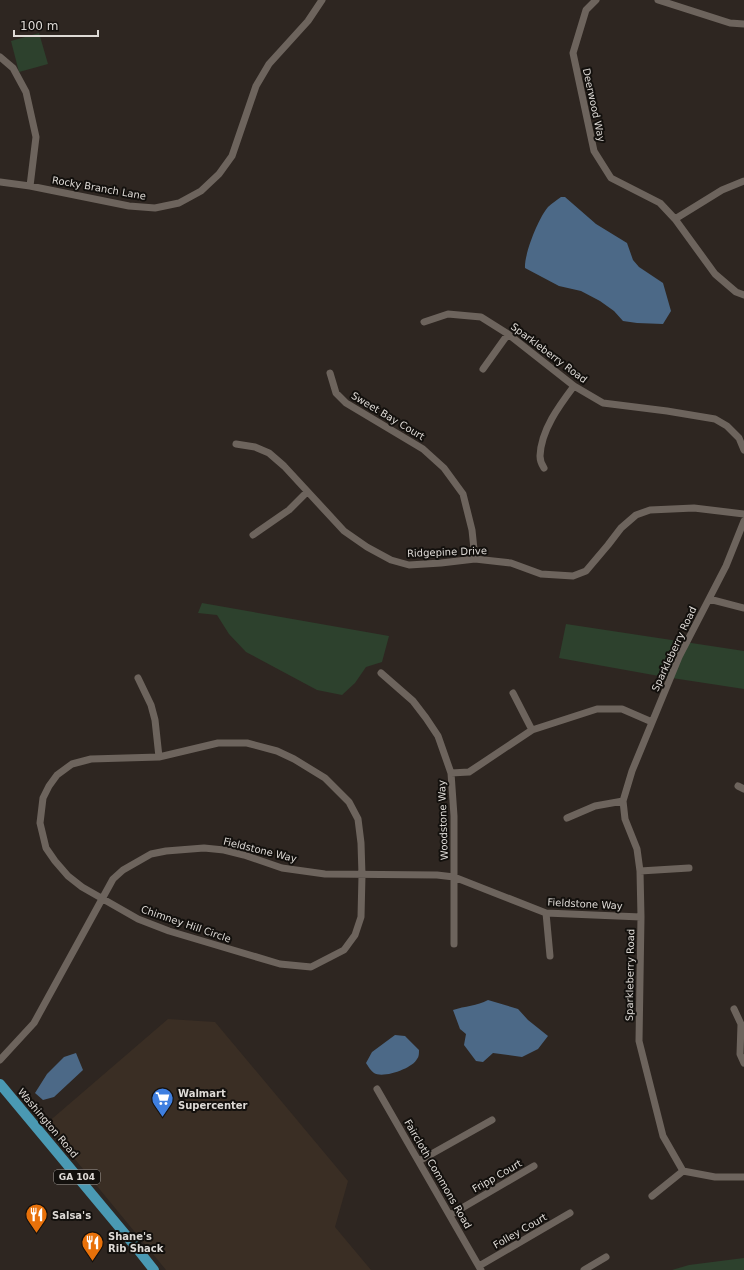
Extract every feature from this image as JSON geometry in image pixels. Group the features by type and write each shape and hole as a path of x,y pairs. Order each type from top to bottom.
{"main road":[{"name":"Washington Road","path":"0,1084 154,1270"}],"street":[{"name":"Rocky Branch Lane","path":"0,182 30,186 129,206 155,208 179,203 201,191 219,174 232,156 256,86 269,64 308,21 322,0"},
{"name":"Deerwood Way","path":"596,0 586,10 573,52 594,151 611,178 660,203 675,219 715,274 736,292 744,295"},
{"path":"658,0 723,20 744,24"},
{"path":"0,57 13,68 26,92 36,137 30,186"},
{"path":"675,219 722,190 744,181"},
{"name":"Sparkleberry Road","path":"424,322 448,314 481,318 508,334 574,386 603,403 715,419 727,426 739,438 744,450"},
{"path":"483,369 508,334"},
{"name":"Sweet Bay Court","path":"330,373 336,393 346,403 423,449 444,468 463,494 472,530 476,559"},
{"path":"544,468 540,458 542,441 554,413 574,386"},
{"name":"Ridgepine Drive","path":"236,444 255,447 269,453 284,466 344,531 367,547 391,560 409,565 476,559 511,563 541,574 573,576 586,571 621,528 636,515 650,510 694,508 744,514"},
{"path":"253,535 289,510 308,492"},
{"name":"Sparkleberry Road","path":"683,1171 664,1136 639,1041 641,917 640,871 637,849 625,819 623,801 632,771 679,657 726,566 744,521"},
{"path":"709,599 744,608"},
{"name":"Woodstone Way","path":"381,673 413,701 426,718 438,736 451,774 454,816 454,944"},
{"path":"138,678 151,705 159,757"},
{"path":"513,693 532,730"},
{"path":"451,774 469,772 532,730 597,709 622,709 652,722"},
{"name":"Chimney Hill Circle","path":"218,743 247,743 277,751 325,778 338,789 358,819 361,843 361,917 355,935 344,950 311,967 280,964 176,933 138,919 82,888 68,876 46,848 40,823 43,798 57,775 72,764 91,759 159,757 218,743"},
{"path":"567,818 595,806 623,801"},
{"name":"Fieldstone Way","path":"0,1060 34,1024 113,879 123,870 151,854 166,851 204,848 224,850 244,855 282,868 325,874 438,875 454,877 546,913 641,917"},
{"path":"640,871 689,868"},
{"path":"546,913 550,956"},
{"path":"734,1008 741,1024 740,1054 744,1063"},
{"name":"Faircloth Commons Road","path":"377,1089 480,1268"},
{"path":"419,1162 492,1120"},
{"name":"Fripp Court","path":"450,1215 534,1166"},
{"path":"652,1196 683,1171 715,1177 744,1177"},
{"name":"Folley Court","path":"480,1268 570,1213"},
{"path":"584,1270 606,1257"}],"shaded area":[{"path":"168,1019 215,1022 348,1181 335,1227 371,1270 166,1270 46,1124"}],"green space":[{"path":"39,33 48,64 19,72 11,41"},
{"path":"202,603 389,636 382,662 366,667 355,683 342,695 317,690 246,652 229,634 217,615 198,613"},
{"path":"566,624 744,651 744,689 659,676 559,658"},
{"path":"744,1258 744,1270 672,1270 689,1265"}],"water":[{"path":"561,197 565,197 596,224 627,243 633,260 639,267 663,283 671,311 663,324 623,321 614,311 600,301 581,291 559,286 525,268 529,245 540,219 548,207"},
{"path":"488,1000 518,1009 528,1020 548,1036 538,1049 522,1057 493,1053 483,1062 476,1061 464,1045 466,1034 460,1029 453,1010 480,1004"},
{"path":"395,1035 405,1036 419,1050 418,1058 410,1066 397,1072 384,1075 374,1073 366,1063 372,1052"},
{"path":"76,1053 83,1070 54,1097 43,1100 35,1093 47,1074 64,1057"}],"place":[{"name":"Walmart Supercenter","path":"163,1118"},
{"name":"Salsa's","path":"36,1234"},
{"name":"Shane's Rib Shack","path":"92,1262"}]}
